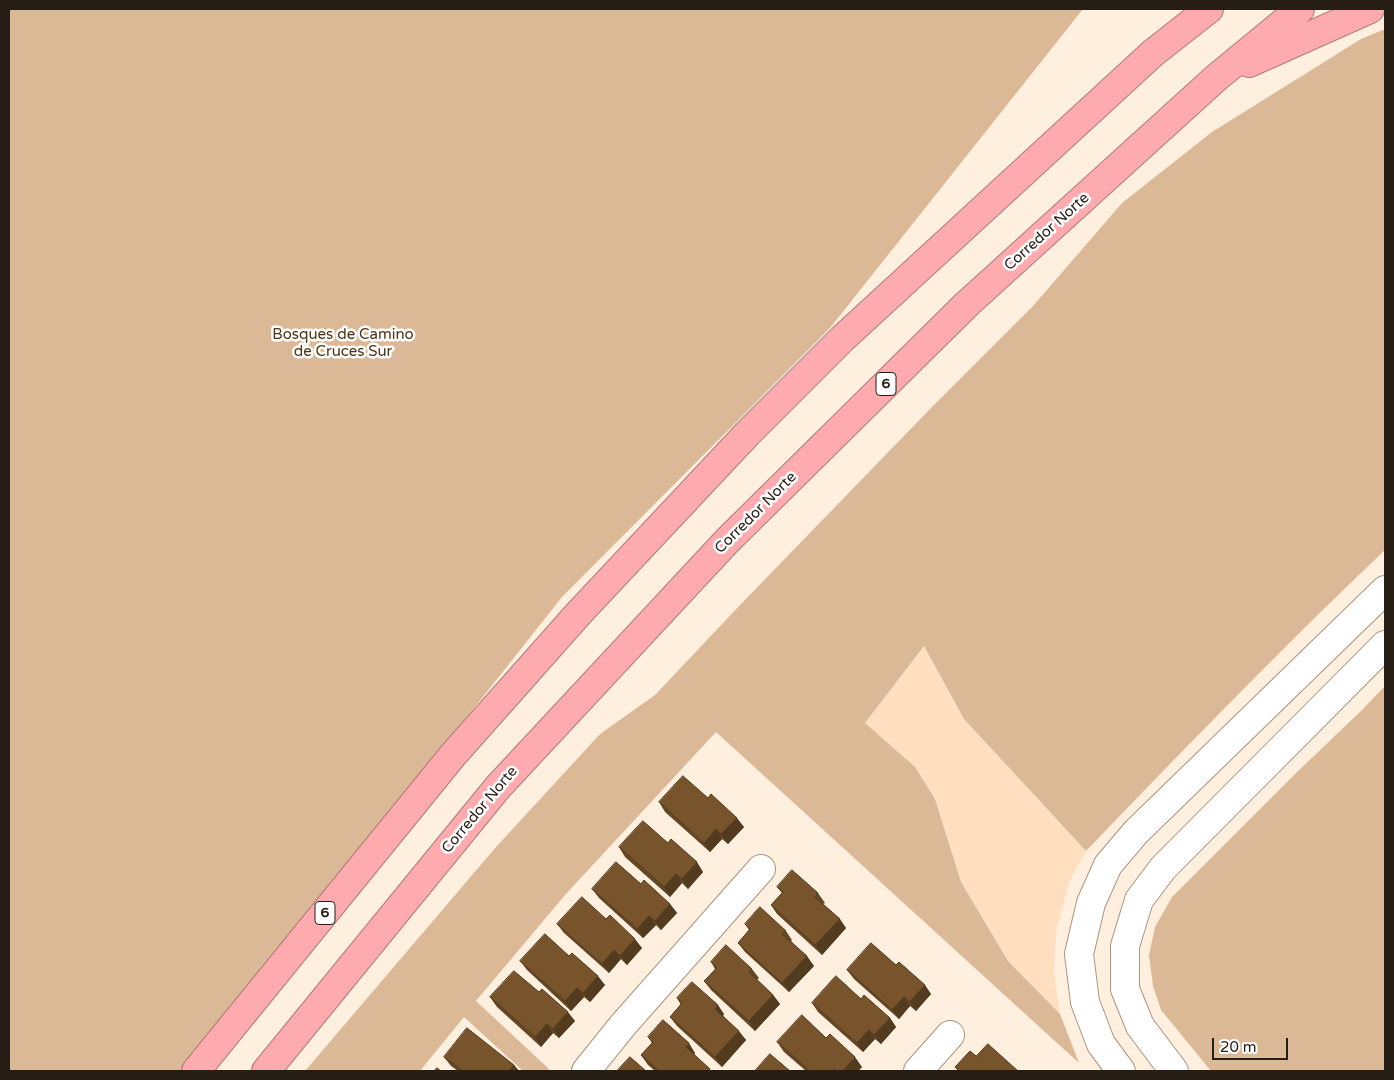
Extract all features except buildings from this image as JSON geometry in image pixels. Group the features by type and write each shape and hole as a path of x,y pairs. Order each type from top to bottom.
{"highway":[{"path":"1153,53 1192,9"},
{"name":"6","path":"196,1071 453,755 579,613 747,434 842,339 1153,53 1209,9"},
{"name":"Corredor Norte","path":"266,1071 498,787 727,541 967,304 1216,78 1300,9"},
{"path":"1216,78 1370,9"}],"street":[{"path":"1120,1071 1101,1044 1085,1002 1080,954 1091,903 1108,865 1136,832 1385,590"},
{"path":"1174,1071 1140,1026 1125,989 1125,946 1139,900 1163,868 1385,645"},
{"path":"1275,698 1304,727"},
{"path":"586,1071 761,869"},
{"path":"918,1071 950,1035"}],"shaded area":[{"path":"924,646 964,719 1086,851 1070,880 1056,932 1054,975 1060,1014 1008,961 961,882 935,799 865,723"}],"green space":[{"name":"Bosques de Camino de Cruces Sur","path":"9,9 1083,9 830,328 562,597 187,1071 9,1071"},
{"path":"1385,29 1385,550 1234,699 1086,851 964,719 924,646 865,723 915,767 935,799 961,882 1008,961 1060,1014 1079,1063 716,732 565,895 476,1001 549,1069 547,1071 523,1071 464,1017 420,1071 305,1071 496,847 600,734 655,695 930,409 1033,306 1122,203 1212,132 1361,39"},
{"path":"1385,686 1385,1071 1211,1071 1161,1010 1153,986 1149,955 1155,927 1172,897"}]}
